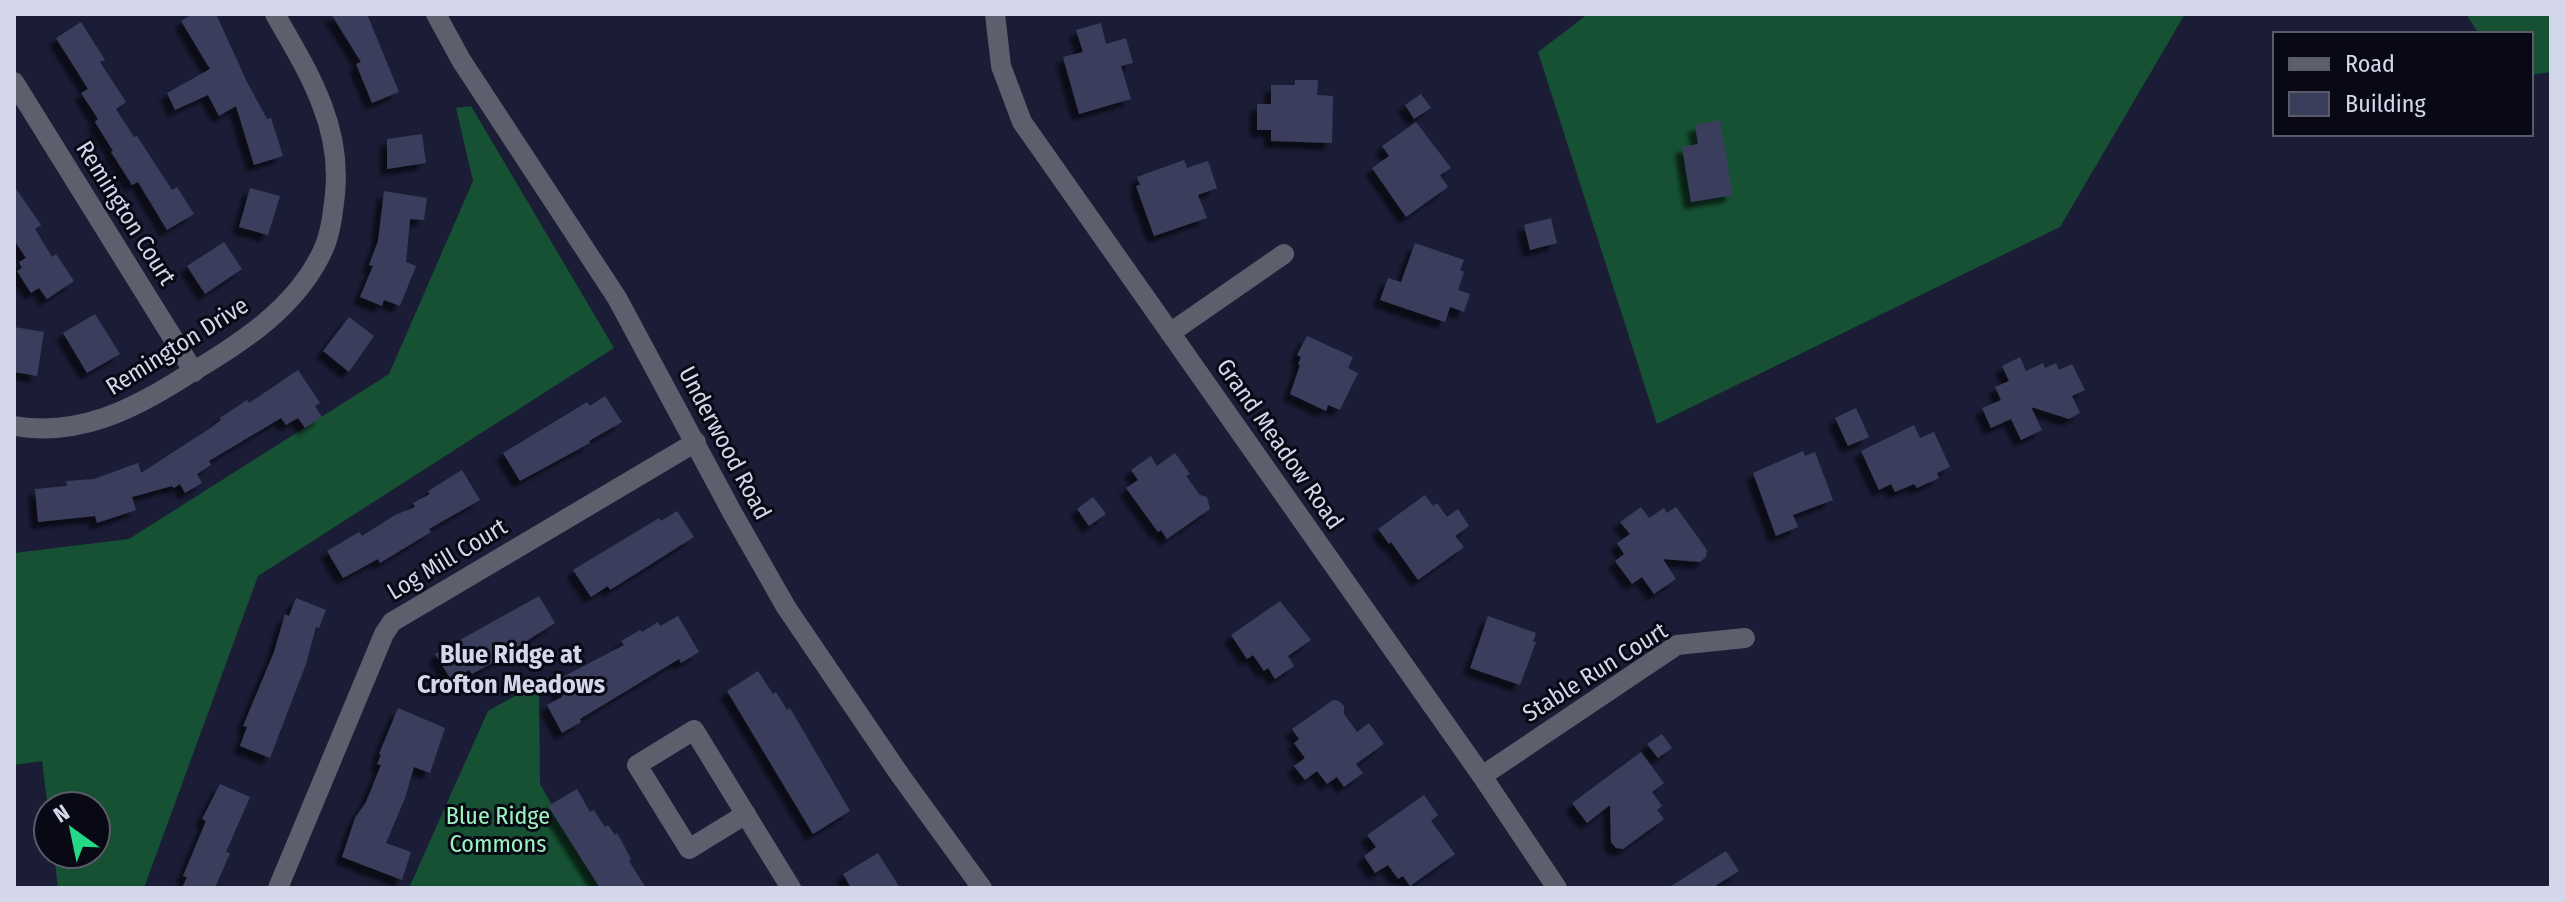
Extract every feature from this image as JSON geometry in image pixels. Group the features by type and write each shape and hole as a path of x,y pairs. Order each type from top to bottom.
{"street":[{"name":"Remington Drive","path":"14,426 67,427 104,420 139,405 250,336 281,309 306,278 325,247 332,217 336,182 334,142 308,73 275,14"},
{"name":"Underwood Road","path":"436,14 461,60 617,298 786,607 908,788 982,888"},
{"name":"Grand Meadow Road","path":"995,14 1001,66 1022,122 1482,776 1557,888"},
{"name":"Remington Court","path":"14,82 194,372"},
{"path":"1170,333 1284,254"},
{"name":"Log Mill Court","path":"278,888 384,634 392,622 696,442"},
{"name":"Stable Run Court","path":"1482,776 1677,645 1745,638"},
{"path":"746,814 689,849 637,765 694,730 746,814 791,888"}],"green space":[{"path":"1588,14 2185,14 2060,227 1657,424 1538,52"},
{"path":"2466,14 2551,14 2551,72 2533,75 2533,32 2478,32"},
{"path":"471,106 614,348 258,576 144,888 58,888 56,870 112,870 112,790 46,790 42,761 14,765 14,553 129,539 389,374 473,181 456,108"},
{"name":"Blue Ridge Commons","path":"539,682 540,784 599,888 409,888 488,711"}],"building":[{"path":"193,14 216,14 247,82 267,119 271,118 283,156 254,165 236,106 219,116 208,95 175,110 167,93 210,69 181,21"},
{"path":"331,14 367,14 399,92 372,103 356,64 361,62"},
{"path":"81,22 105,60 100,62 126,102 116,109 172,190 177,187 194,214 167,230 138,182 132,185 111,152 95,122 98,119 81,93 88,89 56,38"},
{"path":"1101,23 1106,44 1126,38 1133,63 1121,66 1131,99 1079,114 1063,57 1083,52 1076,30"},
{"path":"1295,80 1318,80 1317,95 1333,96 1332,143 1271,141 1271,130 1257,130 1257,104 1271,104 1271,85 1295,85"},
{"path":"1421,94 1431,108 1414,119 1405,105"},
{"path":"1720,120 1733,195 1691,202 1682,147 1698,144 1695,125"},
{"path":"1416,122 1451,168 1440,175 1448,187 1406,217 1372,168 1389,156 1382,146"},
{"path":"422,134 426,163 387,169 387,139"},
{"path":"1184,160 1187,168 1208,161 1217,188 1198,195 1207,218 1154,236 1136,186 1140,185 1137,177"},
{"path":"14,186 41,225 35,229 52,257 56,254 74,281 47,299 39,288 31,293 17,271 22,268 19,262 26,258 14,240"},
{"path":"250,188 280,196 268,235 239,227"},
{"path":"384,191 427,198 424,220 410,219 406,262 416,266 400,306 384,300 382,306 360,297 373,266 369,265 378,241"},
{"path":"1551,218 1557,243 1530,250 1524,225"},
{"path":"224,242 242,269 205,294 187,266"},
{"path":"1415,243 1464,260 1458,290 1470,294 1464,312 1450,307 1445,322 1380,300 1388,278 1401,282"},
{"path":"95,314 120,354 87,373 63,333"},
{"path":"349,317 374,336 349,372 323,351"},
{"path":"14,327 44,332 37,376 14,372"},
{"path":"1307,336 1353,357 1348,368 1358,373 1340,410 1328,405 1326,411 1290,394 1300,365 1301,357 1297,355"},
{"path":"2020,357 2026,371 2043,363 2045,368 2056,363 2059,370 2072,364 2085,390 2072,396 2080,413 2069,419 2031,407 2042,430 2021,440 2011,419 1991,428 1982,408 2001,400 1995,387 2009,381 2002,366"},
{"path":"298,370 320,403 315,406 322,417 305,428 298,418 286,425 281,418 209,461 211,465 197,474 202,483 185,493 180,484 132,497 136,510 97,523 95,516 38,522 35,489 67,486 66,481 94,479 138,463 141,473 247,400 249,403"},
{"path":"605,396 622,422 520,481 503,453 587,402 590,406"},
{"path":"1856,408 1869,437 1848,446 1835,418"},
{"path":"1914,425 1920,438 1934,432 1950,467 1937,473 1939,478 1917,488 1914,484 1895,492 1891,484 1879,490 1861,451"},
{"path":"1803,451 1805,456 1815,452 1833,500 1793,515 1798,527 1776,536 1753,473"},
{"path":"1175,453 1190,474 1186,476 1200,495 1207,497 1210,509 1167,539 1161,530 1158,532 1126,488 1138,480 1131,470 1151,456 1157,466"},
{"path":"462,470 480,500 429,529 431,532 380,563 378,559 343,578 327,551 359,532 362,536 395,515 415,507 413,503 430,494 428,491"},
{"path":"1425,495 1433,506 1437,503 1447,517 1458,509 1469,526 1455,536 1464,547 1418,580 1378,529"},
{"path":"1093,497 1106,514 1089,526 1077,509"},
{"path":"1641,507 1649,518 1664,508 1667,513 1676,507 1707,550 1706,557 1700,562 1663,559 1676,579 1654,594 1642,577 1632,584 1615,561 1624,554 1617,543 1630,534 1620,522"},
{"path":"677,511 694,537 610,590 608,586 591,597 573,570 659,518 661,521"},
{"path":"539,596 555,623 492,663 472,674 469,670 452,681 435,654"},
{"path":"296,598 326,610 319,628 316,627 306,664 270,758 240,746 247,727 243,726 274,652 285,614 289,616"},
{"path":"1280,601 1311,640 1288,656 1294,666 1275,679 1268,668 1264,671 1253,655 1247,659 1231,635"},
{"path":"678,616 699,652 681,663 679,659 562,733 547,705 562,697 553,682 624,645 621,641 640,630 642,632 658,622 660,626"},
{"path":"1488,616 1536,633 1533,642 1536,642 1520,685 1470,668"},
{"path":"758,671 773,694 776,692 787,710 790,708 850,811 813,834 727,691"},
{"path":"1333,700 1344,706 1344,714 1357,732 1369,723 1384,744 1356,764 1363,773 1344,787 1337,777 1327,784 1317,771 1305,780 1294,766 1305,758 1294,743 1299,739 1292,729"},
{"path":"398,708 445,728 430,773 414,767 386,843 411,852 402,880 342,857 355,818 366,802 381,765 377,764 379,754"},
{"path":"1662,734 1672,748 1658,758 1647,744"},
{"path":"1641,752 1664,783 1652,792 1662,806 1657,810 1664,819 1623,849 1616,848 1611,842 1610,805 1587,823 1572,803"},
{"path":"220,784 250,797 226,852 230,853 215,888 182,888 187,877 183,876 206,821 202,819"},
{"path":"577,789 590,812 594,810 605,827 608,825 615,835 617,833 631,859 629,861 646,888 600,888 548,806"},
{"path":"1424,795 1438,815 1431,821 1455,854 1410,886 1403,876 1398,879 1388,865 1375,873 1364,856 1376,847 1367,835"},
{"path":"1726,851 1739,871 1712,888 1668,888"},
{"path":"878,853 900,888 851,888 843,874"}],"district":[{"name":"Blue Ridge at Crofton Meadows","path":"511,669"}]}
